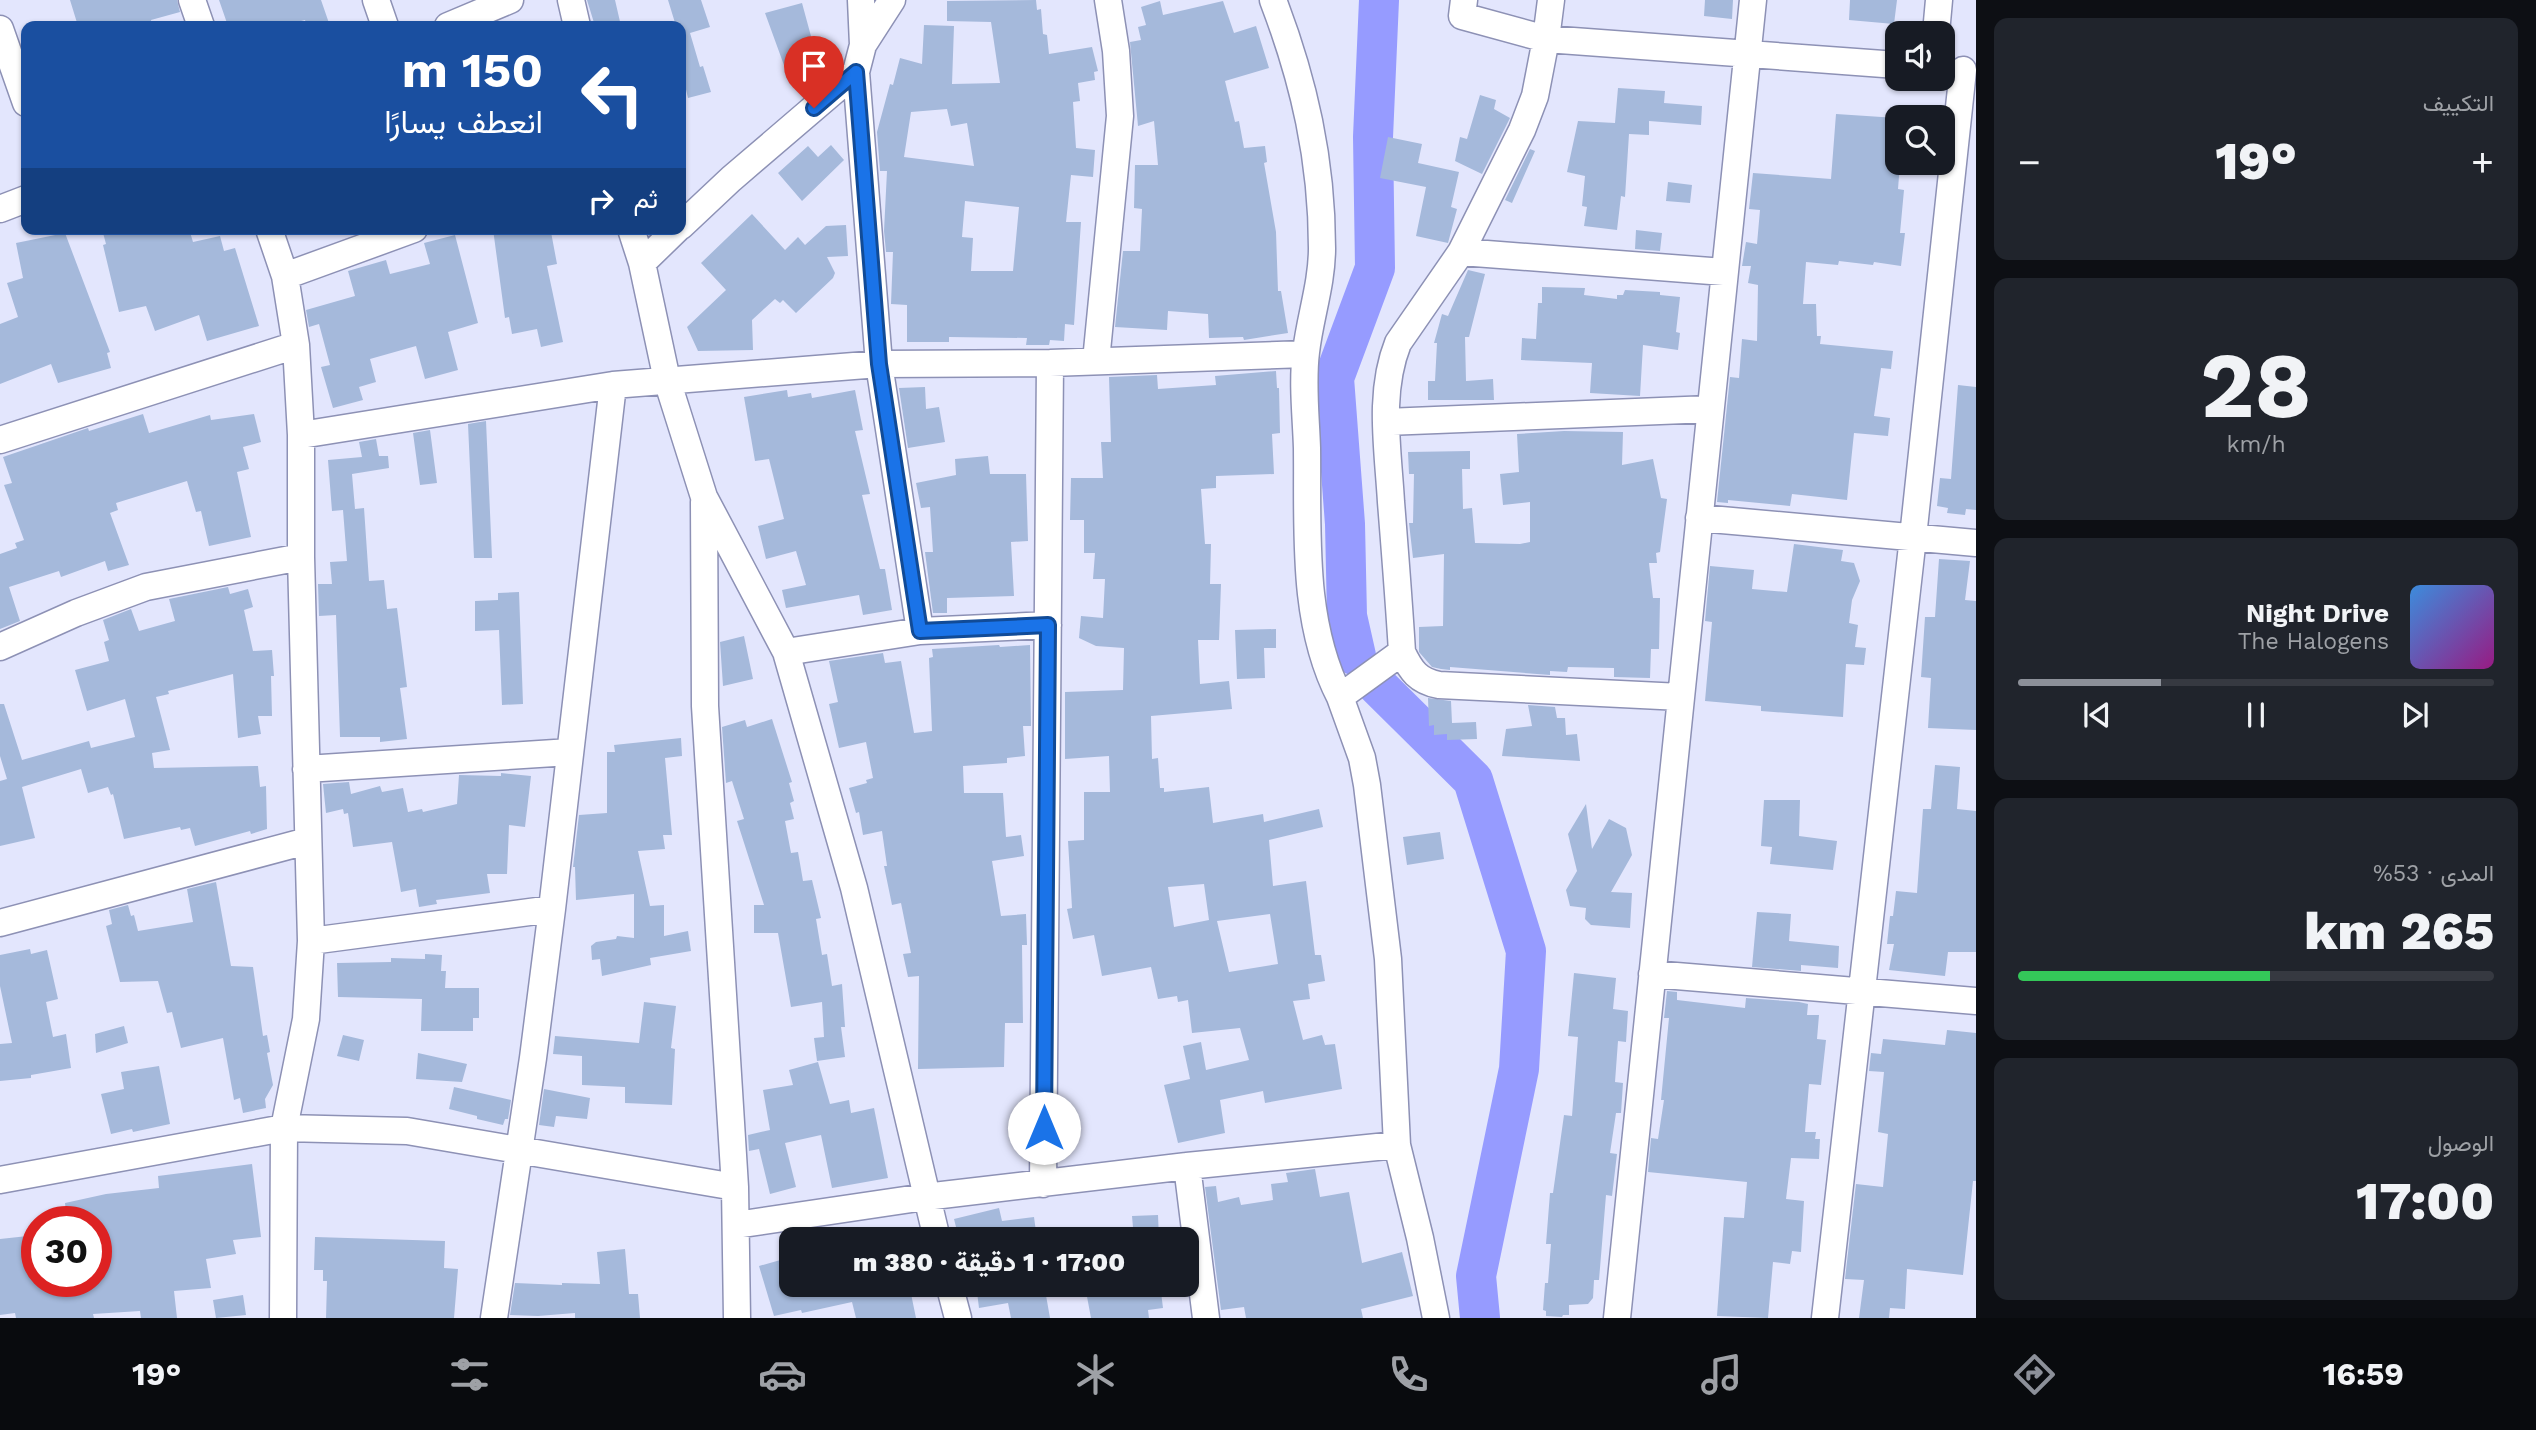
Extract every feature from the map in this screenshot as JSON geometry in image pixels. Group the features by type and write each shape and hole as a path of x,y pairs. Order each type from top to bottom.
{"street":[{"path":"192,0 199,21"},
{"path":"376,0 383,21"},
{"path":"460,21 510,0"},
{"path":"571,0 576,21"},
{"path":"861,0 863,45 856,72 879,364 920,631"},
{"path":"863,45 892,0"},
{"path":"1096,360 1120,116 1116,51 1108,0"},
{"path":"1273,0 1292,50 1304,93 1314,144 1321,207 1321,276 1306,354 1310,576 1322,657 1362,758 1374,831 1388,959 1397,1145 1436,1318"},
{"path":"1464,0 1462,16 1546,39 1885,64"},
{"path":"1551,0 1535,96 1522,130 1461,253 1398,343 1387,380 1386,422 1402,652 1411,671 1424,682 1439,685 1681,697"},
{"path":"1617,1318 1753,0"},
{"path":"1937,21 1939,0"},
{"path":"0,29 21,89"},
{"path":"1825,1318 1913,537 1960,70"},
{"path":"686,221 731,179 856,72"},
{"path":"0,209 21,202"},
{"path":"270,235 285,276 296,345 301,435 301,557 311,941 306,1018 284,1129 283,1318"},
{"path":"285,276 398,235"},
{"path":"633,235 642,263 667,380 704,497 786,652 854,888 934,1227"},
{"path":"642,263 672,235"},
{"path":"1461,253 1724,272"},
{"path":"0,440 296,345"},
{"path":"301,435 613,385 667,380 879,364 1050,363 1306,354"},
{"path":"1043,1184 1050,363"},
{"path":"494,1318 533,1058 613,385"},
{"path":"1386,422 1710,410"},
{"path":"704,497 705,706 735,1187 737,1318"},
{"path":"1699,517 1976,543"},
{"path":"0,647 76,613 135,591 301,557"},
{"path":"786,652 920,631 1048,625"},
{"path":"1339,697 1402,652"},
{"path":"306,769 570,752"},
{"path":"0,923 307,841"},
{"path":"311,941 552,909"},
{"path":"1652,974 1976,1001"},
{"path":"0,1180 284,1129 407,1131 735,1187"},
{"path":"736,1226 925,1197 1187,1166 1397,1145"},
{"path":"1187,1166 1206,1318"},
{"path":"952,1297 958,1318"}],"building":[{"path":"70,0 177,0 180,12 151,21 76,21"},
{"path":"219,0 321,0 328,21 305,20 226,21"},
{"path":"587,0 615,0 620,21 593,21"},
{"path":"668,0 701,0 710,27 690,33 711,92 688,98 686,21 674,21"},
{"path":"1036,0 1037,10 1041,9 1043,34 1047,35 1049,54 1092,47 1098,71 1094,72 1095,80 1078,83 1080,101 1073,102 1076,148 1095,150 1093,177 1071,175 1066,222 1081,222 1074,325 1065,324 1064,341 1050,340 1049,345 1026,345 1027,338 949,337 949,342 907,342 907,305 891,304 893,252 886,252 884,231 887,171 880,171 877,132 900,58 922,64 924,25 954,26 952,84 1000,83 991,22 947,21 947,1","holes":["947,109 951,126 967,123 974,166 904,157 911,112","965,201 1019,207 1013,271 971,271 973,238 962,237"]},
{"path":"1705,0 1733,0 1732,19 1704,16"},
{"path":"1850,0 1897,0 1894,21 1885,21 1885,23 1849,20"},
{"path":"1160,1 1163,15 1223,1 1234,33 1256,26 1269,68 1225,81 1235,122 1239,121 1244,148 1265,146 1267,162 1264,163 1276,232 1278,291 1281,291 1288,333 1244,340 1243,337 1209,338 1208,314 1168,311 1167,330 1115,327 1123,251 1140,251 1142,209 1134,208 1135,165 1158,165 1154,121 1138,126 1130,42 1141,40 1138,27 1146,25 1141,7"},
{"path":"802,3 818,62 789,79 765,13"},
{"path":"1618,88 1665,91 1664,103 1702,106 1701,125 1649,121 1649,135 1629,134 1625,197 1621,196 1617,230 1584,226 1587,207 1582,206 1585,176 1567,172 1578,121 1615,123"},
{"path":"1480,95 1496,100 1494,109 1510,118 1482,174 1455,161 1460,137 1467,139"},
{"path":"1836,114 1885,117 1885,175 1899,175 1898,189 1904,190 1900,233 1905,233 1901,266 1874,262 1873,265 1839,261 1838,265 1806,262 1803,304 1816,304 1817,336 1821,336 1820,344 1893,351 1891,369 1881,368 1874,416 1890,418 1888,436 1854,433 1847,500 1792,494 1790,506 1728,500 1728,503 1717,502 1730,377 1739,378 1742,339 1757,341 1758,285 1748,283 1751,266 1742,266 1746,242 1757,244 1760,210 1749,209 1753,173 1831,179"},
{"path":"1388,137 1422,144 1418,163 1459,172 1451,207 1457,209 1448,243 1416,236 1426,187 1380,178"},
{"path":"831,145 844,160 802,201 778,173 808,146 818,157"},
{"path":"1530,149 1535,151 1512,203 1505,200"},
{"path":"1668,182 1692,185 1690,203 1666,201"},
{"path":"752,214 785,250 798,237 805,245 826,226 846,225 848,256 827,257 835,273 833,278 796,313 783,300 780,303 775,299 752,320 753,350 698,351 687,327 726,290 701,263"},
{"path":"1636,230 1662,233 1660,251 1635,249"},
{"path":"66,235 110,352 107,353 111,368 58,383 51,364 0,384 0,324 18,317 7,283 23,278 16,243"},
{"path":"104,235 191,235 193,242 220,236 224,251 235,248 259,326 207,341 199,315 155,331 146,306 119,312 103,245 106,244"},
{"path":"455,235 478,323 448,332 458,370 425,379 416,346 370,359 376,382 359,387 363,400 333,408 321,367 330,365 319,324 309,327 306,310 355,296 348,271 386,260 390,274 430,264 424,243"},
{"path":"494,235 552,235 557,264 547,266 563,342 541,347 537,329 512,334 509,317 505,318"},
{"path":"1468,270 1485,274 1469,337 1465,337 1466,381 1493,379 1494,400 1428,400 1428,381 1435,381 1437,343 1434,343 1442,314 1448,316"},
{"path":"1542,287 1585,288 1584,295 1617,299 1617,295 1623,295 1625,290 1660,292 1660,295 1680,297 1676,332 1680,333 1678,350 1643,345 1640,396 1590,393 1592,363 1521,360 1522,338 1536,339 1538,303 1542,303"},
{"path":"1276,371 1280,433 1272,434 1274,474 1216,476 1216,488 1201,489 1205,544 1211,544 1210,584 1221,584 1219,640 1198,640 1200,684 1229,681 1232,709 1151,716 1152,759 1158,758 1160,788 1164,788 1164,792 1209,787 1213,823 1263,814 1264,822 1319,809 1323,827 1269,840 1273,886 1306,881 1315,955 1321,955 1325,981 1308,984 1310,999 1293,1001 1303,1040 1322,1035 1325,1045 1335,1044 1342,1089 1265,1103 1263,1091 1220,1100 1225,1133 1178,1143 1164,1085 1190,1079 1183,1046 1201,1042 1206,1070 1249,1060 1240,1028 1192,1033 1188,1000 1178,1002 1177,996 1158,999 1151,967 1102,976 1094,935 1073,939 1067,909 1072,908 1068,841 1084,840 1084,792 1110,792 1109,756 1065,759 1065,692 1123,690 1124,648 1096,646 1079,638 1081,616 1103,618 1105,579 1093,579 1095,553 1084,553 1084,520 1070,520 1071,478 1103,478 1101,442 1111,442 1109,377 1157,375 1158,389 1216,385 1215,376","holes":["1204,884 1209,920 1174,927 1168,887","1270,914 1278,964 1229,972 1217,921"]},
{"path":"1958,385 1976,387 1976,510 1966,509 1965,515 1947,513 1948,508 1937,506 1940,478 1951,479"},
{"path":"925,387 926,409 939,407 945,442 908,448 899,388"},
{"path":"787,390 788,397 811,393 812,398 855,390 863,430 855,431 870,494 862,495 880,569 885,569 892,610 863,615 859,595 786,608 782,590 806,585 796,551 766,559 758,526 784,519 769,459 755,461 744,397"},
{"path":"143,414 149,433 210,415 211,420 254,414 261,442 243,447 249,469 237,472 251,537 209,546 201,511 196,512 187,481 116,503 118,510 110,513 129,565 108,571 105,561 61,577 59,571 9,587 20,621 0,629 0,554 17,548 15,543 24,540 4,485 12,483 3,457 88,428 89,431"},
{"path":"486,421 492,558 474,558 468,424"},
{"path":"430,430 437,483 420,485 413,433"},
{"path":"1564,431 1623,432 1622,465 1653,459 1661,498 1667,499 1660,552 1656,553 1657,563 1649,563 1653,598 1660,598 1659,649 1651,649 1650,678 1614,677 1614,668 1568,667 1567,672 1550,671 1550,675 1432,667 1419,652 1419,627 1443,626 1444,554 1413,558 1409,523 1413,523 1414,474 1409,474 1408,452 1470,451 1470,469 1462,469 1463,509 1472,508 1475,543 1520,544 1530,542 1530,502 1503,505 1500,474 1519,472 1517,434"},
{"path":"376,439 379,456 388,456 389,468 352,474 355,509 364,508 369,581 384,580 387,609 397,608 407,687 400,688 407,739 380,742 380,737 340,737 336,615 319,616 318,584 332,584 330,562 347,561 343,510 332,511 328,460 362,457 359,442"},
{"path":"988,456 990,474 1026,474 1028,541 1011,542 1014,596 947,598 947,613 933,613 925,552 933,552 930,507 921,508 916,483 956,475 955,459"},
{"path":"1794,544 1843,550 1841,561 1854,563 1860,581 1852,600 1849,623 1858,625 1855,647 1866,648 1864,665 1846,664 1843,717 1761,711 1761,706 1705,701 1712,622 1705,621 1710,566 1754,570 1752,589 1787,592"},
{"path":"1939,559 1970,561 1965,600 1976,601 1976,730 1928,728 1931,678 1921,677 1925,617 1935,617"},
{"path":"228,587 230,594 248,589 253,607 244,610 253,651 272,650 272,716 258,716 261,734 238,738 233,674 168,691 169,694 156,697 170,750 152,753 154,768 258,766 260,787 266,786 267,829 195,846 190,828 181,830 180,827 124,839 113,794 111,795 108,787 88,793 81,769 22,787 35,838 0,846 0,781 7,779 0,756 0,704 4,704 22,760 89,741 91,748 135,737 125,699 87,711 75,670 109,661 104,642 109,640 103,620 131,609 139,631 175,621 169,599"},
{"path":"519,592 523,704 502,705 499,630 475,631 475,601 498,600 498,593"},
{"path":"1276,629 1276,648 1264,648 1265,678 1237,679 1235,630"},
{"path":"744,636 753,679 723,686 720,642"},
{"path":"1030,645 1031,726 1023,726 1025,756 1007,758 1007,763 963,766 964,793 1003,793 1006,837 1021,835 1024,856 992,861 1001,916 1026,914 1027,945 1022,945 1023,1023 1005,1023 1004,1067 918,1069 919,976 908,977 903,954 911,953 901,903 892,905 884,866 887,866 882,831 863,835 859,812 856,813 849,788 867,783 866,780 873,778 866,742 839,748 829,704 838,702 829,661 883,653 885,663 901,661 914,733 932,731 929,658 933,657 932,649"},
{"path":"1428,698 1451,701 1452,723 1476,722 1477,739 1447,740 1447,734 1434,735 1434,725 1429,726"},
{"path":"1528,705 1555,707 1557,718 1565,718 1566,735 1577,734 1580,761 1502,756 1506,729 1532,726"},
{"path":"772,719 792,782 789,783 794,801 790,803 794,819 785,821 791,853 798,852 803,881 812,880 821,918 816,919 822,955 827,954 832,986 842,984 845,1027 841,1027 845,1057 817,1061 814,1038 824,1037 822,1002 791,1007 778,933 754,933 754,905 764,905 737,821 744,819 732,781 726,783 722,727 745,720 747,727"},
{"path":"681,738 682,756 665,758 672,835 663,835 665,849 638,851 650,906 664,905 664,936 688,931 691,951 650,958 651,965 602,976 600,959 592,960 591,946 596,942 616,939 617,936 634,938 634,894 576,900 573,867 579,815 607,813 607,752 615,752 614,745"},
{"path":"1935,765 1960,767 1957,809 1976,811 1976,952 1948,952 1945,976 1889,970 1894,944 1887,944 1896,891 1917,893 1923,809 1931,809"},
{"path":"501,773 531,776 525,827 509,825 507,874 487,874 490,893 436,900 437,904 419,907 416,889 401,892 392,842 353,847 348,813 344,814 343,809 326,813 323,784 349,782 351,794 380,786 382,792 403,788 408,812 422,809 423,812 457,804 459,775 501,776"},
{"path":"1764,800 1800,800 1799,836 1837,841 1833,870 1770,864 1772,847 1761,846"},
{"path":"1586,804 1592,849 1609,819 1626,828 1632,855 1611,892 1632,893 1630,928 1591,925 1585,919 1586,908 1570,906 1566,890 1577,871 1568,834"},
{"path":"1440,832 1444,859 1407,865 1403,837"},
{"path":"216,882 231,966 253,967 263,1036 267,1035 270,1052 267,1053 273,1085 265,1099 266,1108 243,1113 240,1098 234,1100 223,1038 181,1048 172,1012 167,1013 158,981 120,982 106,926 112,924 109,910 128,905 138,931 193,922 187,889"},
{"path":"1757,912 1791,914 1789,941 1839,946 1838,968 1801,965 1801,971 1752,967"},
{"path":"30,949 31,954 47,950 58,999 46,1002 53,1037 66,1034 71,1068 31,1075 31,1078 0,1081 0,1044 12,1043 0,986 0,955"},
{"path":"425,954 442,955 441,971 446,971 445,988 479,988 479,1018 473,1018 473,1031 421,1031 422,999 338,997 337,963 391,962 391,958 425,959"},
{"path":"1574,973 1616,978 1613,1009 1628,1011 1626,1042 1618,1041 1615,1082 1623,1083 1621,1113 1616,1113 1610,1153 1617,1154 1612,1196 1606,1195 1599,1280 1594,1280 1593,1298 1588,1304 1569,1305 1569,1315 1562,1317 1546,1316 1546,1311 1543,1310 1551,1244 1546,1244 1550,1193 1553,1193 1564,1115 1572,1116 1578,1037 1568,1036"},
{"path":"1667,991 1677,992 1677,1000 1745,1008 1746,998 1799,1002 1808,1004 1807,1015 1819,1015 1817,1039 1826,1040 1821,1085 1809,1084 1805,1132 1816,1132 1815,1139 1820,1139 1819,1159 1791,1158 1786,1199 1804,1201 1801,1252 1792,1251 1790,1264 1773,1262 1768,1318 1717,1316 1724,1217 1744,1218 1747,1182 1648,1172 1651,1138 1658,1139 1664,1100 1661,1100 1669,1018 1664,1018"},
{"path":"644,1002 676,1006 671,1048 675,1049 672,1105 625,1103 625,1087 582,1085 582,1056 553,1054 555,1036 639,1043"},
{"path":"124,1026 128,1043 96,1053 95,1034"},
{"path":"1947,1030 1976,1033 1976,1181 1973,1181 1963,1275 1907,1269 1905,1309 1890,1308 1889,1318 1859,1318 1864,1280 1845,1279 1856,1184 1883,1187 1888,1134 1878,1132 1884,1072 1869,1071 1871,1053 1881,1054 1883,1039 1945,1045"},
{"path":"343,1035 364,1040 359,1061 337,1056"},
{"path":"418,1053 467,1064 462,1082 416,1079"},
{"path":"818,1062 830,1104 849,1100 851,1113 874,1108 888,1178 832,1188 821,1135 785,1143 796,1187 770,1194 759,1149 749,1151 748,1135 770,1130 763,1090 793,1085 789,1070"},
{"path":"159,1066 170,1124 111,1134 101,1094 124,1089 121,1072"},
{"path":"454,1087 511,1100 508,1119 505,1119 503,1125 449,1109"},
{"path":"544,1089 590,1098 587,1119 556,1116 554,1127 539,1125"},
{"path":"252,1164 261,1237 233,1240 236,1254 206,1259 211,1288 174,1291 177,1318 141,1318 140,1311 93,1314 94,1318 16,1318 15,1313 0,1315 0,1239 21,1237 21,1297 112,1297 112,1206 65,1206 65,1203 106,1194 159,1188 158,1176"},
{"path":"1315,1169 1320,1197 1349,1192 1362,1263 1402,1252 1413,1296 1361,1309 1363,1318 1246,1318 1244,1307 1221,1310 1205,1187 1216,1186 1218,1202 1239,1197 1241,1205 1273,1200 1271,1184 1288,1182 1286,1173"},
{"path":"999,1208 1002,1221 1034,1217 1035,1227 956,1227 954,1219"},
{"path":"1158,1215 1158,1227 1133,1227 1132,1216"},
{"path":"315,1237 445,1241 444,1268 458,1269 454,1318 326,1318 327,1281 323,1281 323,1270 314,1270"},
{"path":"625,1249 629,1294 638,1294 640,1318 575,1318 575,1313 510,1315 515,1283 600,1284 597,1252"},
{"path":"779,1260 779,1297 912,1297 916,1318 856,1318 852,1302 774,1316 759,1266"},
{"path":"243,1295 246,1315 216,1318 213,1300"},
{"path":"978,1297 1046,1297 1050,1318 1011,1318 1008,1303 979,1308"},
{"path":"1087,1297 1162,1297 1163,1308 1148,1310 1149,1318 1091,1318"}],"waterway":[{"path":"1356,656 1347,616 1345,524 1334,378 1375,268 1373,137 1379,0"},
{"path":"1377,685 1473,780 1526,951 1519,1069 1476,1276 1480,1318"}],"route":[{"path":"814,108 856,72 879,364 920,631 1048,625 1044,1128"}]}
